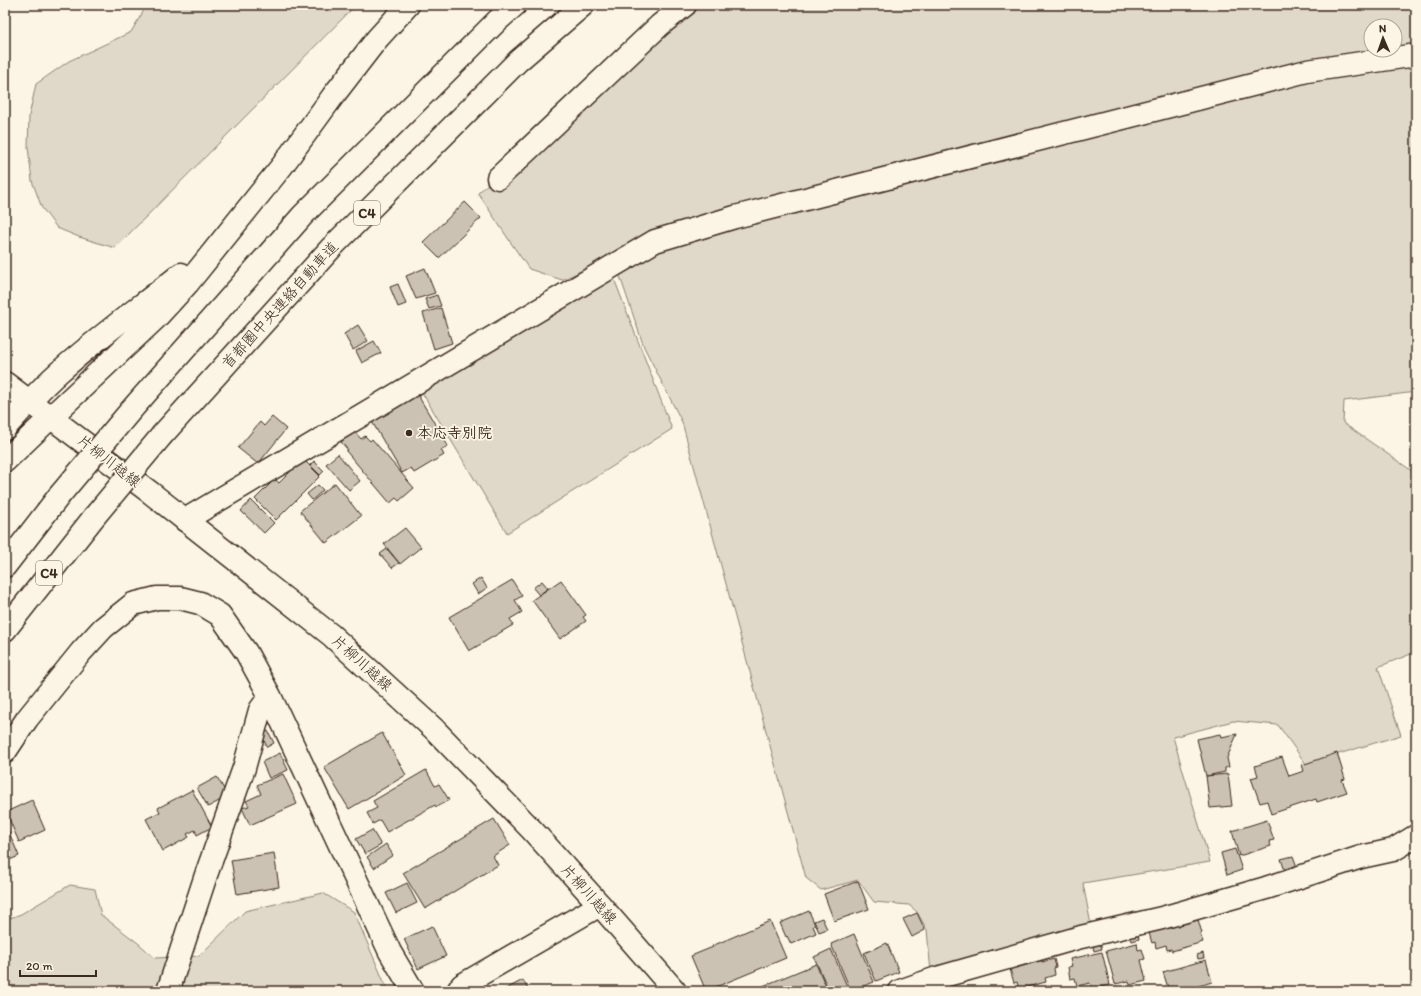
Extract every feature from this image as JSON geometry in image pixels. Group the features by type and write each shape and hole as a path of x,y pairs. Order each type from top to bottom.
{"main road":[{"path":"5,461 155,319 188,283 246,212 377,39 408,5"},
{"name":"C4","path":"5,566 59,496 132,409 303,215 497,20 515,5"},
{"name":"首都圏中央連絡自動車道","path":"5,630 94,517 163,434 332,247 518,61 583,5"},
{"path":"498,178 660,25 685,5"},
{"path":"185,520 655,241 735,217 1307,71 1416,56"},
{"path":"5,428 58,373 196,262 246,212"},
{"name":"片柳川越線","path":"5,383 51,416 331,635 434,728 532,830 675,991"},
{"path":"5,752 27,719 80,652 103,628 133,604 157,598 180,598 200,603 220,615 246,652 270,696 390,952 413,991"},
{"path":"168,991 206,875 244,768 260,710 270,696"},
{"path":"900,991 937,978 1081,937 1162,918 1266,888 1361,857 1393,850 1416,836"},
{"path":"458,991 462,985 600,905"}],"shaded area":[{"path":"147,5 356,5 115,248 79,237 57,228 42,208 32,181 28,147 29,116 36,84 69,61 131,32"},
{"path":"697,5 1416,5 1416,392 1344,401 1343,423 1415,473 1416,477 1416,652 1378,667 1401,735 1306,764 1278,725 1233,721 1173,737 1210,862 1083,883 1091,925 931,972 927,930 917,912 909,905 874,902 858,880 821,890 806,878 682,422 644,347 613,256 562,280 529,269 478,193 589,91"},
{"path":"613,276 672,429 507,533 420,389"},
{"path":"70,885 95,889 101,915 155,958 199,956 245,911 323,893 354,912 388,991 5,991 5,920 21,914"}],"building":[{"path":"465,202 481,218 439,258 423,242"},
{"path":"425,268 435,293 416,299 406,276"},
{"path":"398,284 406,304 398,307 390,287"},
{"path":"437,295 441,306 429,309 425,299"},
{"path":"441,308 452,343 434,349 423,313"},
{"path":"358,325 368,341 353,350 344,334"},
{"path":"374,341 381,353 362,363 356,351"},
{"name":"本応寺別院","path":"416,392 448,446 441,450 444,455 414,473 411,468 402,473 371,420"},
{"path":"272,417 286,429 258,464 238,448 260,422 264,426"},
{"path":"354,431 361,439 365,436 370,441 372,439 414,488 399,501 396,498 390,503 346,451 348,450 341,442"},
{"path":"338,454 360,481 349,490 326,464"},
{"path":"303,459 320,476 276,520 255,499 275,479 279,483"},
{"path":"314,461 324,471 320,475 310,465"},
{"path":"335,483 361,516 326,543 300,511"},
{"path":"318,485 323,490 312,500 307,494"},
{"path":"251,500 274,523 264,533 241,511"},
{"path":"405,528 421,547 400,564 384,544"},
{"path":"387,549 399,563 392,568 380,554"},
{"path":"481,578 487,588 478,594 472,584"},
{"path":"512,580 522,596 515,600 522,612 510,619 513,625 469,651 449,617"},
{"path":"561,580 586,615 583,617 586,621 560,639 532,600"},
{"path":"542,581 548,588 539,595 533,588"},
{"path":"1416,709 1416,733 1415,734 1410,710"},
{"path":"268,731 274,743 267,747 261,734"},
{"path":"382,733 406,775 349,809 324,767"},
{"path":"1220,734 1221,737 1237,734 1227,758 1229,767 1225,768 1225,772 1206,776 1197,739"},
{"path":"280,753 288,770 269,778 262,762"},
{"path":"1337,753 1345,779 1342,780 1347,792 1317,802 1316,799 1271,814 1267,801 1260,803 1251,778 1258,776 1255,766 1282,757 1289,776 1304,771 1302,765"},
{"path":"426,770 435,786 439,784 449,800 436,807 435,805 387,832 380,820 373,824 367,813 377,808 373,801"},
{"path":"283,774 297,804 250,825 242,808 249,806 246,801 261,794 257,785"},
{"path":"1228,774 1232,806 1210,808 1206,776"},
{"path":"217,777 228,796 208,807 197,788"},
{"path":"192,790 212,827 197,835 195,830 187,834 189,837 163,851 146,819 160,812 158,808"},
{"path":"32,800 45,830 19,842 6,812"},
{"path":"494,819 510,845 493,856 498,865 425,909 403,873"},
{"path":"1267,820 1274,840 1269,841 1271,846 1239,856 1232,831"},
{"path":"8,830 19,856 5,862 5,831"},
{"path":"372,830 381,845 365,854 356,839"},
{"path":"386,844 393,855 374,868 367,857"},
{"path":"1235,849 1242,870 1227,875 1221,853"},
{"path":"274,853 279,887 237,894 231,860"},
{"path":"1293,856 1297,867 1285,871 1281,859"},
{"path":"858,881 869,909 834,921 824,894"},
{"path":"407,883 417,903 396,913 386,893"},
{"path":"809,911 815,925 813,926 816,933 791,944 780,923"},
{"path":"917,913 925,930 912,937 903,919"},
{"path":"822,918 827,929 819,932 814,921"},
{"path":"1198,920 1203,942 1172,951 1171,949 1167,950 1166,945 1156,948 1155,942 1152,943 1149,933"},
{"path":"770,921 786,958 706,991 691,956"},
{"path":"432,926 446,956 418,969 404,939"},
{"path":"854,934 874,982 851,991 831,944"},
{"path":"1138,934 1139,939 1132,941 1130,936"},
{"path":"887,943 899,972 876,981 864,953"},
{"path":"1100,943 1102,949 1094,951 1093,946"},
{"path":"1137,943 1138,950 1142,949 1145,959 1141,960 1146,981 1130,985 1129,981 1115,984 1106,951"},
{"path":"831,949 849,991 829,991 814,957"},
{"path":"1102,952 1110,985 1092,989 1090,983 1077,986 1075,978 1070,979 1068,967 1072,966 1070,959"},
{"path":"1203,953 1204,958 1198,959 1197,955"},
{"path":"1054,959 1056,967 1054,968 1055,975 1045,978 1046,982 1019,989 1017,982 1014,983 1010,969 1041,960 1042,962"},
{"path":"1206,960 1212,982 1182,991 1169,991 1163,972"},
{"path":"816,964 828,991 765,991 763,986"},
{"path":"523,980 529,991 502,991"}],"place":[{"name":"本応寺別院","path":"409,433"}]}
